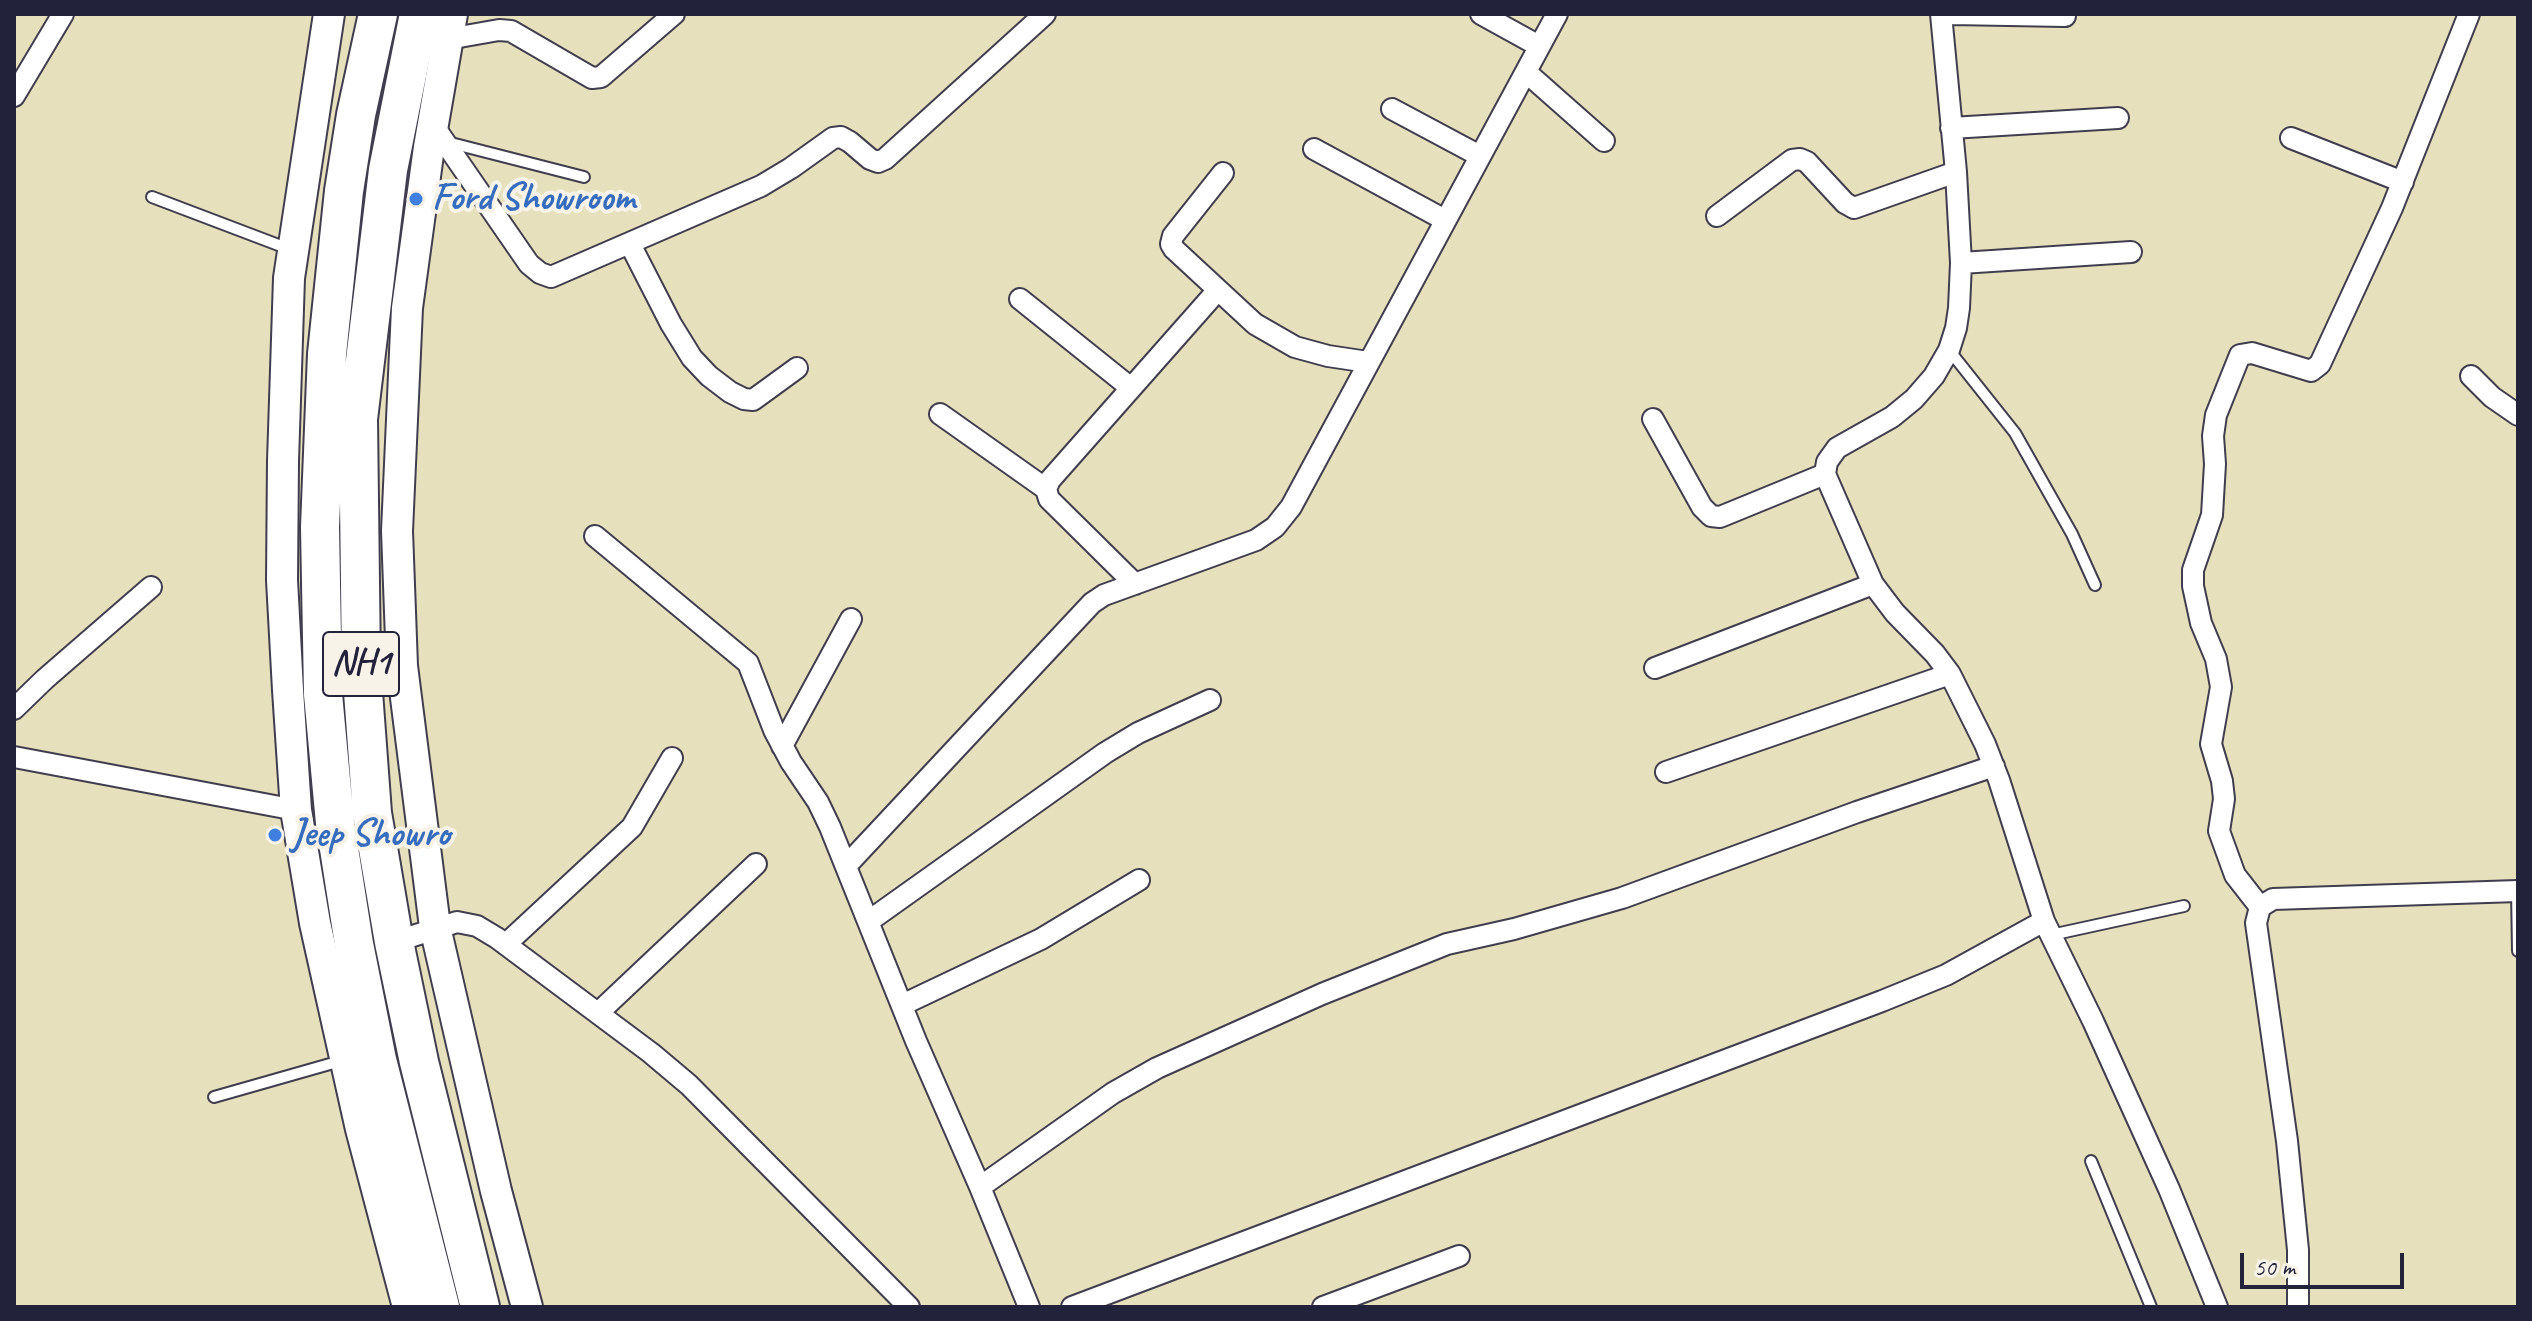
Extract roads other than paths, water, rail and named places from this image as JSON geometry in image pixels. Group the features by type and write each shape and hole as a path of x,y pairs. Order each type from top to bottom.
{"highway":[{"name":"NH1","path":"378,14 353,130 334,271 323,427 323,694 335,823 354,944 377,1060 440,1307"},
{"name":"NH1","path":"419,14 388,170 358,419 358,542 365,733 372,813 394,942 419,1062 480,1307"},
{"path":"416,1215 455,1207"}],"street":[{"path":"14,96 63,14"},
{"path":"329,14 292,251 286,372 282,580 296,810 315,923 361,1129 408,1307"},
{"path":"527,1307 496,1191 435,927 402,666 397,531 407,308 439,133 450,27 511,31 592,78 601,77 674,14"},
{"path":"439,133 529,264 551,277 761,186 833,138 841,137 878,162 885,159 1045,14"},
{"path":"1481,14 1539,46"},
{"path":"846,866 1092,603 1104,595 1256,540 1275,527 1291,507 1557,14"},
{"path":"1941,14 1961,263 1959,308 1949,350 1934,376 1914,399 1892,417 1837,448 1827,462 1825,474 1873,584 1950,674 1994,766 2047,928 2169,1189 2217,1307"},
{"path":"1951,14 2065,16"},
{"path":"2260,907 2235,875 2219,831 2224,799 2211,744 2221,687 2216,659 2201,623 2193,586 2193,570 2212,515 2216,415 2240,355 2252,353 2311,371 2320,364 2403,182 2462,16"},
{"path":"1526,72 1604,141"},
{"path":"1392,109 1480,156"},
{"path":"1951,128 2118,118"},
{"path":"2291,138 2403,182"},
{"path":"1314,149 1445,220"},
{"path":"1717,216 1792,160 1807,162 1845,203 1854,208 1956,172"},
{"path":"1223,173 1173,236 1171,244 1174,249 1255,324 1295,347 1368,362"},
{"path":"630,244 692,358 730,392 753,400 763,396 797,368"},
{"path":"1961,263 2131,252"},
{"path":"1046,489 1050,480 1217,291"},
{"path":"1020,299 1131,388"},
{"path":"2471,376 2492,397 2518,415"},
{"path":"940,414 1046,489 1049,499 1135,584"},
{"path":"1653,419 1702,507 1711,516 1720,517 1825,474"},
{"path":"595,536 748,663 782,746 818,802 846,866 1029,1307"},
{"path":"1655,668 1873,584"},
{"path":"14,709 151,587"},
{"path":"782,746 851,619"},
{"path":"1666,772 1877,702 1950,674"},
{"path":"869,921 1105,753 1138,733 1210,700"},
{"path":"14,757 296,810"},
{"path":"506,944 632,827 672,758"},
{"path":"980,1187 1135,1080 1285,1009 1447,944 1514,929 1622,898 1857,812 1994,766"},
{"path":"598,1013 756,864"},
{"path":"902,1005 1041,939 1139,880"},
{"path":"2298,1307 2298,1250 2287,1141 2256,923 2260,907 2273,899 2518,891"},
{"path":"394,942 457,922 477,926 506,944 660,1061 730,1124 909,1307"},
{"path":"1072,1307 1882,1001 2047,928"},
{"path":"1323,1307 1459,1256"}],"lane":[{"path":"439,133 584,177"},
{"path":"152,197 292,251"},
{"path":"1949,350 2015,433 2072,534 2095,585"},
{"path":"2518,891 2518,951"},
{"path":"2047,928 2184,906"},
{"path":"214,1097 346,1059"},
{"path":"2091,1161 2151,1307"}],"place":[{"name":"Ford Showroom","path":"416,199"},
{"name":"Jeep Showro","path":"275,835"}]}
